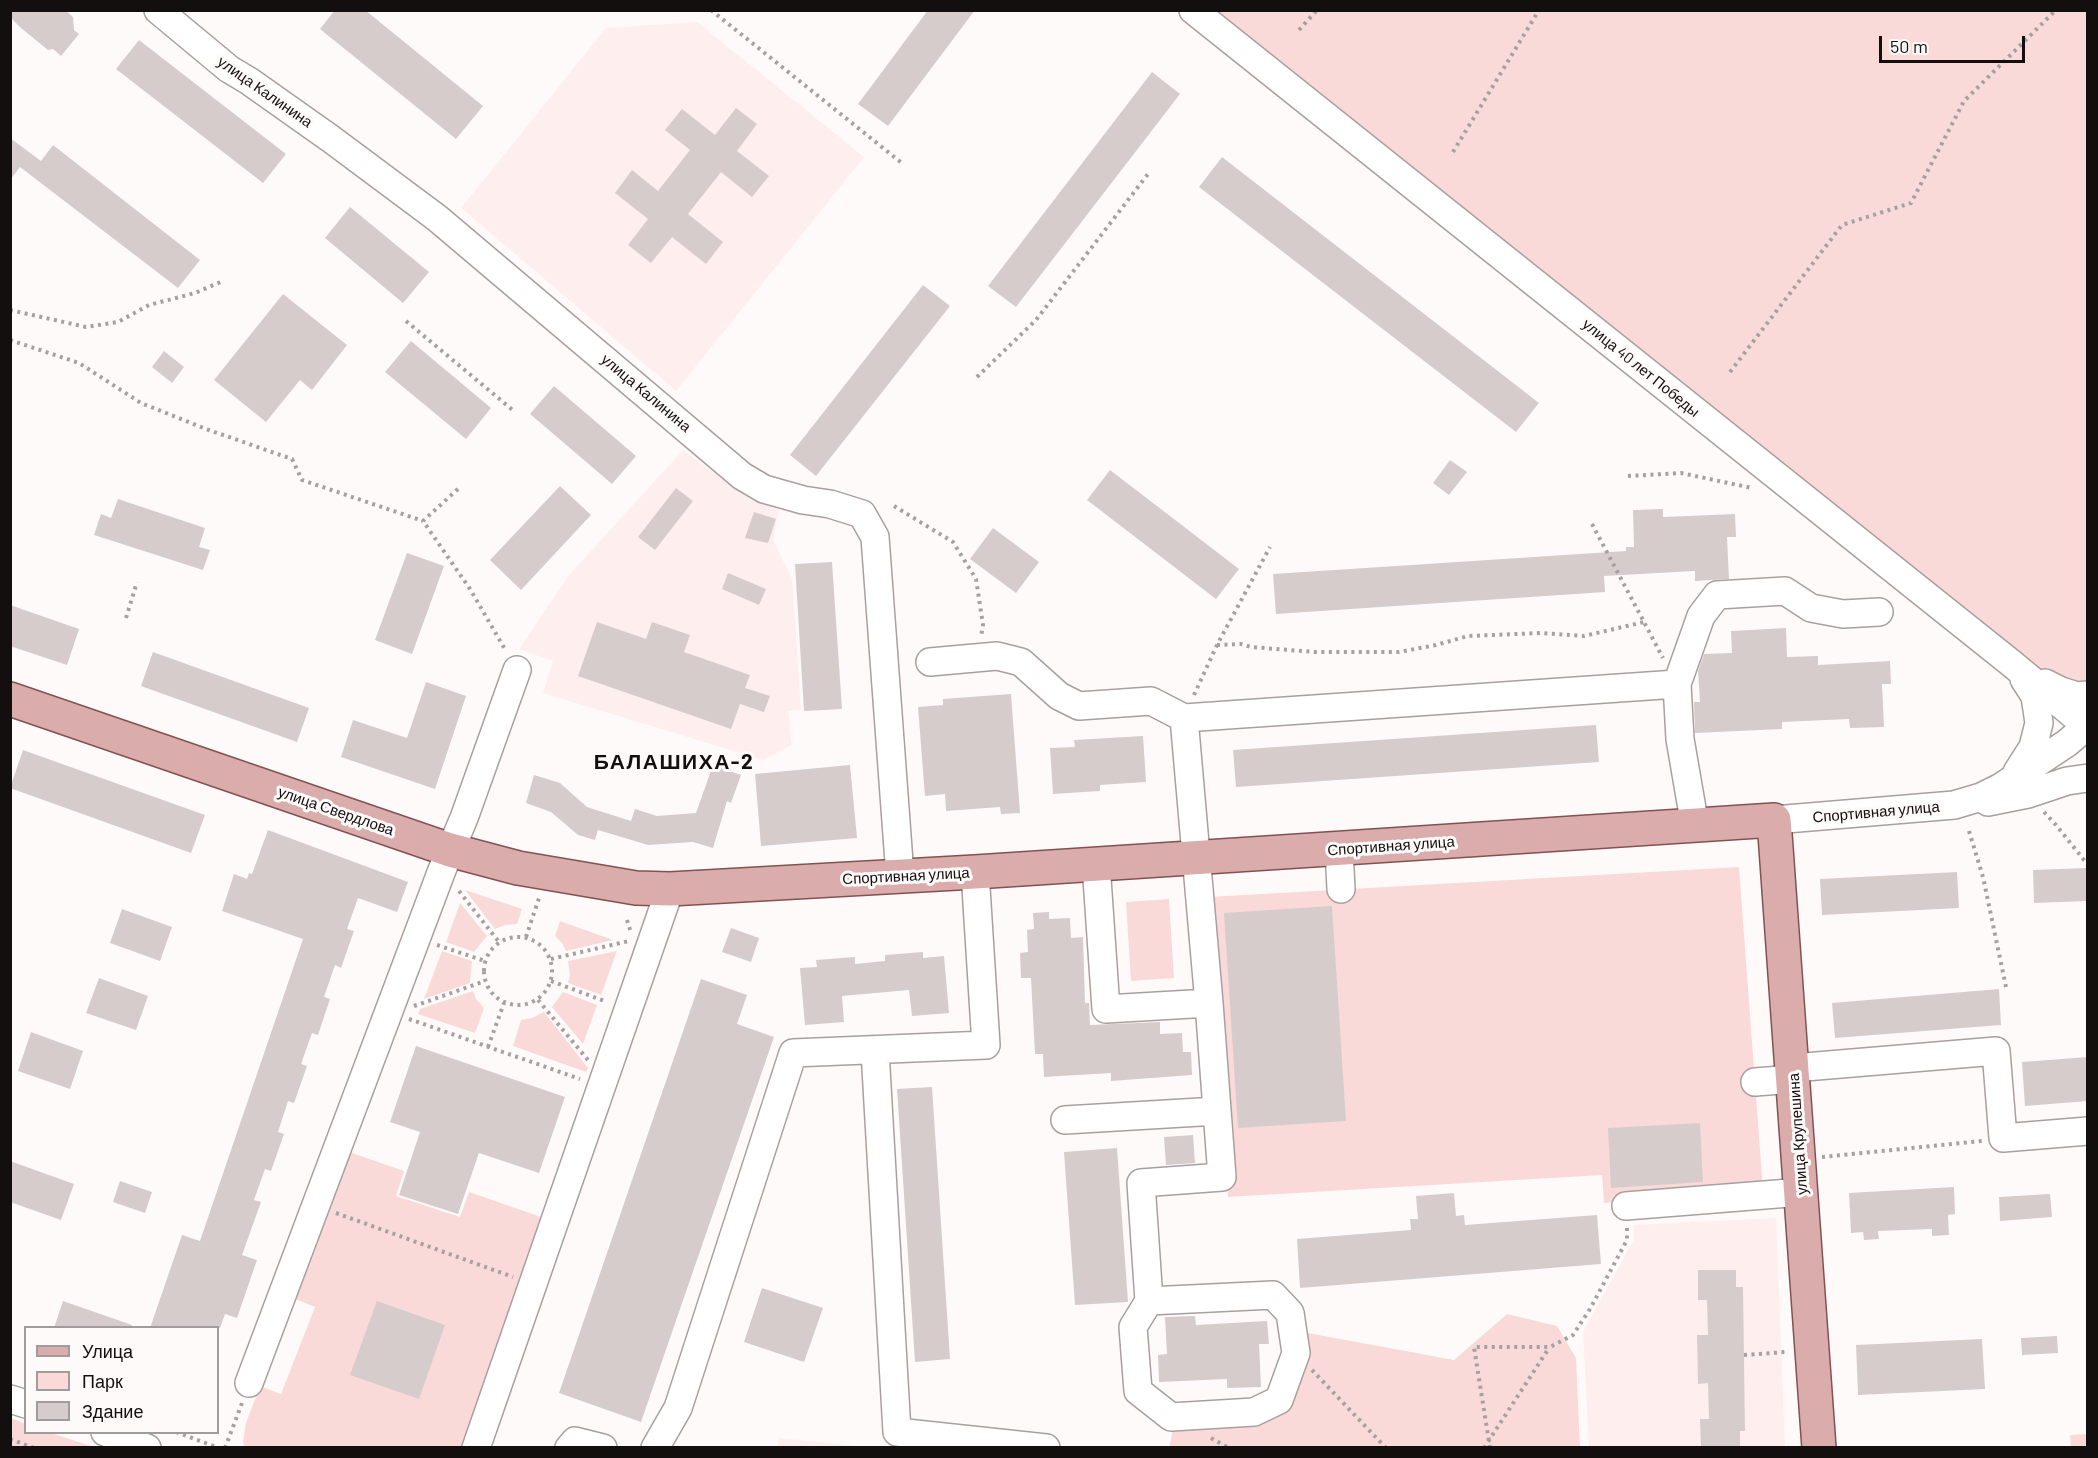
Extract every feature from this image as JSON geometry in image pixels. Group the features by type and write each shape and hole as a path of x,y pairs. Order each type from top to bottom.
{"main road":[{"name":"улица Свердлова","path":"10,699 450,850 518,868 599,884 670,889"},
{"name":"Спортивная улица","path":"670,889 975,872 1774,820"},
{"name":"улица Крупешина","path":"1774,820 1820,1448"}],"street":[{"name":"улица Калинина","path":"158,10 229,69 331,139 437,218 742,476 764,489 862,514 874,537 900,876"},
{"name":"улица 40 лет Победы","path":"1193,10 2087,726"},
{"path":"1695,826 1680,739 1677,684 1701,615 1717,595 1785,591 1810,608 1843,614 1879,612"},
{"path":"930,662 997,656 1021,662 1059,696 1079,706 1151,701 1184,718 1677,684"},
{"path":"2011,663 2061,691 2077,696 2088,695"},
{"path":"2001,787 2028,758 2038,735 2039,723 2035,696 2011,663"},
{"path":"249,1383 464,818 517,670"},
{"path":"1149,1301 1273,1295 1290,1313 1296,1353 1279,1400 1254,1413 1171,1417 1138,1391 1133,1327 1149,1301 1141,1183 1222,1177 1184,718"},
{"name":"Спортивная улица","path":"1774,820 1954,805 2001,787 2067,743 2087,726"},
{"path":"1954,805 2006,799 2067,781 2088,778"},
{"path":"1339,849 1341,890"},
{"path":"1096,864 1106,1009 1209,1003"},
{"path":"655,1448 678,1408 793,1053 986,1045 975,872"},
{"path":"481,1446 670,889"},
{"path":"875,1051 897,1432 1046,1448"},
{"path":"1755,1082 1794,1074 1996,1051 2003,1138 2088,1131"},
{"path":"1065,1120 1217,1111"},
{"path":"1626,1206 1802,1192"},
{"path":"110,1434 147,1448"},
{"path":"568,1448 576,1441 603,1448"}],"path":[{"path":"711,10 903,164"},
{"path":"1299,30 1317,10"},
{"path":"1453,152 1539,10"},
{"path":"1730,372 1842,225 1911,203 1964,101 2056,10"},
{"path":"977,377 1036,320 1148,174"},
{"path":"10,310 86,327 118,322 149,304 195,293 224,281"},
{"path":"405,321 515,412"},
{"path":"10,340 79,363 141,403 292,459 302,480 423,521 470,589 517,670"},
{"path":"1628,476 1681,473 1752,488"},
{"path":"423,521 458,489"},
{"path":"894,506 953,542 976,579 982,625 978,658"},
{"path":"1592,524 1677,684"},
{"path":"1184,718 1217,645 1270,547"},
{"path":"126,618 137,582"},
{"path":"1217,645 1241,644 1251,647 1316,652 1399,652 1468,636 1541,633 1584,636 1644,622"},
{"path":"2037,805 2088,865"},
{"path":"1969,831 1983,877 2006,987"},
{"path":"453,897 456,888 462,882"},
{"path":"456,888 499,942"},
{"path":"526,937 540,896"},
{"path":"627,920 633,940 630,951"},
{"path":"432,955 439,935"},
{"path":"513,936 526,937 545,949 551,959 552,981 538,1000 525,1005 514,1005 504,1003 492,994 483,971 490,951 499,942 513,936"},
{"path":"551,959 633,940"},
{"path":"436,944 485,961"},
{"path":"413,1006 485,981"},
{"path":"552,981 613,1004"},
{"path":"417,996 409,1019 588,1081"},
{"path":"538,1000 593,1066"},
{"path":"489,1047 504,1003"},
{"path":"1815,1158 2003,1138"},
{"path":"1489,1445 1474,1347 1550,1347 1573,1335 1590,1310 1628,1239 1626,1206"},
{"path":"335,1213 518,1279"},
{"path":"1484,1448 1489,1445 1550,1347"},
{"path":"1744,1355 1786,1352"},
{"path":"1296,1353 1386,1448"},
{"path":"225,1448 249,1383"},
{"path":"181,1434 219,1448"},
{"path":"10,1439 34,1448"}],"shaded area":[{"path":"697,22 864,157 676,391 461,208 606,28"},
{"path":"683,450 750,499 779,510 773,540 792,579 801,710 788,711 792,745 763,760 543,693 553,661 519,649 570,574"},
{"path":"1776,1218 1785,1447 1589,1447 1583,1332 1634,1239 1634,1225"},
{"path":"779,1438 868,1447 777,1447"}],"green space":[{"path":"1208,11 2087,11 2087,686 2048,674 2035,665"},
{"path":"1739,867 1763,1190 1604,1203 1602,1175 1228,1197 1209,897"},
{"path":"465,890 522,909 517,924 495,929"},
{"path":"1169,899 1174,978 1131,981 1126,902"},
{"path":"460,903 487,936 474,952 446,942"},
{"path":"560,921 613,940 566,951 555,936"},
{"path":"442,951 472,961 470,983 424,999"},
{"path":"617,951 601,995 568,983 570,975 568,961"},
{"path":"473,991 476,999 484,1008 475,1033 418,1014 420,1009"},
{"path":"563,992 597,1005 583,1044 552,1007"},
{"path":"544,1012 588,1068 586,1072 513,1046 521,1020"},
{"path":"349,1152 404,1171 396,1196 460,1217 469,1192 544,1218 463,1447 245,1448 243,1442 246,1423 260,1386 281,1394 315,1307 293,1298"},
{"path":"1507,1314 1557,1326 1576,1358 1580,1447 1169,1448 1173,1430 1254,1426 1288,1408 1308,1356 1308,1333 1454,1360"},
{"path":"11,1418 24,1424 24,1434 54,1434 94,1447 11,1447"},
{"path":"2087,1434 2087,1447 2071,1447 2070,1435"}],"building":[{"path":"10,10 65,10 73,17 74,30 79,34 61,56 53,49 48,50 21,28 10,17"},
{"path":"335,10 365,10 483,106 456,139 320,29"},
{"path":"928,10 975,10 888,126 858,104"},
{"path":"139,40 286,154 263,183 116,69"},
{"path":"1152,72 1180,94 1016,307 988,286"},
{"path":"736,108 757,124 737,151 769,176 752,197 721,172 688,214 723,242 706,264 672,237 651,263 628,245 648,219 615,193 632,170 658,191 690,150 665,130 682,109 715,135"},
{"path":"10,138 41,161 53,145 200,260 178,288 20,167 10,180"},
{"path":"1222,157 1539,403 1516,432 1199,187"},
{"path":"350,207 429,272 403,303 325,238"},
{"path":"923,285 950,306 816,476 790,455"},
{"path":"283,294 347,345 312,390 300,380 266,422 214,380"},
{"path":"411,341 491,408 466,439 385,372"},
{"path":"164,351 184,367 172,383 152,367"},
{"path":"554,386 636,456 612,484 530,414"},
{"path":"1450,460 1467,472 1449,495 1433,483"},
{"path":"1110,470 1239,569 1216,599 1087,500"},
{"path":"560,486 591,515 521,590 490,560"},
{"path":"676,488 693,501 655,550 638,537"},
{"path":"118,499 205,528 199,547 210,550 203,570 94,535 101,514 111,518"},
{"path":"1663,509 1663,517 1735,514 1736,537 1727,537 1729,579 1695,581 1695,571 1604,576 1605,592 1276,614 1273,574 1626,551 1626,547 1634,547 1633,510"},
{"path":"754,512 776,519 768,543 745,538"},
{"path":"993,528 1039,562 1016,593 970,559"},
{"path":"407,553 444,566 412,654 375,640"},
{"path":"832,562 842,709 804,711 795,564"},
{"path":"728,573 766,589 759,605 722,589"},
{"path":"10,605 79,629 67,665 10,646"},
{"path":"597,622 646,639 652,622 690,635 684,652 750,675 745,688 770,696 764,712 740,704 731,729 578,676"},
{"path":"1786,628 1787,657 1818,656 1818,665 1890,661 1891,684 1882,684 1884,727 1850,728 1849,719 1782,722 1782,729 1695,733 1694,702 1700,702 1698,671 1704,654 1732,653 1731,631"},
{"path":"153,652 309,708 297,742 141,686"},
{"path":"426,682 466,696 435,789 341,757 353,720 407,738"},
{"path":"1011,694 1020,813 1001,814 1000,807 946,811 945,794 925,796 918,707 943,705 943,699"},
{"path":"1596,725 1599,762 1236,787 1233,750"},
{"path":"1143,736 1146,782 1100,785 1100,791 1053,794 1050,748 1075,747 1074,740"},
{"path":"23,750 205,815 191,853 10,788"},
{"path":"713,765 741,775 731,803 727,801 713,848 693,842 648,845 598,830 595,840 578,835 551,812 526,803 534,775 560,783 587,807 631,821 635,809 657,816 696,813"},
{"path":"850,765 857,838 761,846 755,774"},
{"path":"268,830 408,882 397,912 358,898 347,929 354,931 341,968 335,965 324,997 330,999 318,1035 312,1033 301,1064 307,1066 294,1103 288,1101 278,1132 284,1134 271,1171 265,1169 254,1200 261,1202 242,1255 257,1260 237,1318 225,1314 220,1328 219,1326 151,1326 182,1235 200,1241 303,939 222,911 234,874 247,879 249,873 252,874"},
{"path":"2086,868 2087,901 2034,903 2033,870"},
{"path":"1957,872 1959,908 1822,915 1820,879"},
{"path":"1332,906 1346,1121 1238,1128 1224,913"},
{"path":"122,909 172,927 160,961 110,943"},
{"path":"1049,912 1049,919 1070,918 1071,938 1083,937 1085,1003 1089,1003 1090,1025 1160,1022 1160,1034 1182,1033 1183,1052 1191,1052 1192,1075 1111,1081 1111,1073 1044,1077 1043,1054 1035,1054 1031,978 1021,978 1020,953 1028,952 1027,930 1034,929 1033,913"},
{"path":"731,928 759,938 751,962 722,952"},
{"path":"923,952 923,958 944,956 949,1013 912,1016 909,990 842,996 844,1022 805,1025 800,968 817,967 816,960 855,957 855,964 885,961 885,955"},
{"path":"99,978 148,996 136,1030 86,1013"},
{"path":"701,979 747,995 737,1024 774,1037 641,1422 559,1393"},
{"path":"1999,989 2001,1025 1835,1038 1832,1003"},
{"path":"31,1032 83,1051 70,1089 18,1071"},
{"path":"416,1046 565,1097 539,1173 479,1153 458,1214 399,1195 420,1132 390,1122"},
{"path":"2088,1057 2088,1101 2025,1106 2022,1062"},
{"path":"932,1087 950,1359 915,1362 897,1089"},
{"path":"1700,1123 1703,1182 1611,1188 1608,1128"},
{"path":"1193,1135 1195,1163 1166,1165 1164,1137"},
{"path":"1117,1148 1128,1302 1075,1305 1064,1152"},
{"path":"10,1161 74,1184 61,1220 10,1202"},
{"path":"120,1181 152,1192 145,1213 113,1202"},
{"path":"1954,1187 1955,1214 1948,1215 1949,1235 1932,1236 1932,1229 1878,1231 1879,1239 1864,1240 1863,1232 1851,1233 1849,1193"},
{"path":"1454,1193 1456,1216 1464,1215 1465,1225 1597,1215 1601,1264 1300,1288 1297,1239 1411,1230 1410,1219 1418,1219 1416,1196"},
{"path":"2050,1194 2052,1217 2000,1221 1999,1197"},
{"path":"1698,1270 1736,1270 1736,1287 1743,1287 1745,1431 1740,1431 1740,1448 1701,1448 1700,1419 1709,1419 1708,1383 1698,1384 1697,1335 1708,1335 1707,1300 1698,1300"},
{"path":"762,1288 823,1308 804,1362 744,1342"},
{"path":"63,1301 132,1325 132,1326 55,1326"},
{"path":"377,1301 445,1325 419,1399 350,1375"},
{"path":"1195,1316 1196,1325 1267,1321 1269,1344 1259,1344 1261,1387 1227,1388 1227,1379 1159,1382 1158,1355 1167,1354 1165,1317"},
{"path":"2057,1336 2058,1353 2022,1355 2021,1338"},
{"path":"1982,1339 1985,1389 1858,1395 1856,1345"}],"district":[{"name":"БАЛАШИХА-2","path":"674,762"}]}
